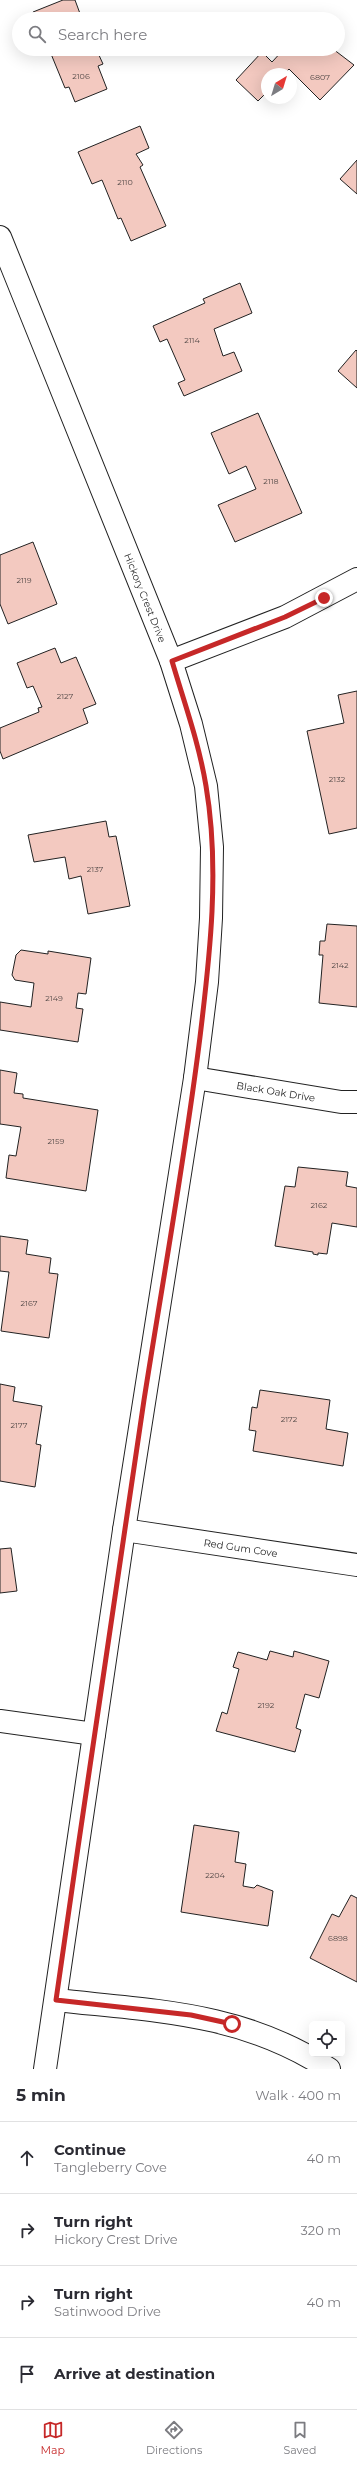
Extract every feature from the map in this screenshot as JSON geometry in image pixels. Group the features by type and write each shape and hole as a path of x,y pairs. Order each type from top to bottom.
{"street":[{"name":"Hickory Crest Drive","path":"0,237 172,661 191,724 206,786 212,847 210,932 195,1078 124,1530 45,2069"},
{"path":"172,661 285,617 357,579"},
{"name":"Black Oak Drive","path":"195,1078 341,1102 357,1102"},
{"name":"Red Gum Cove","path":"124,1530 357,1565"},
{"path":"0,1721 94,1734"},
{"path":"56,2000 191,2015 232,2024 275,2039 329,2069"}],"building":[{"path":"63,0 75,0 79,12 33,12"},
{"path":"52,56 99,56 103,64 98,66 107,89 75,102 69,87 65,88"},
{"path":"258,56 266,56 272,62 278,56 342,56 354,65 320,100 297,77 297,68 261,68 261,98 258,101 236,80"},
{"path":"140,126 149,148 136,154 143,165 140,167 166,226 131,241 121,218 118,219 102,180 92,184 78,152"},
{"path":"357,160 357,194 340,179"},
{"path":"240,283 252,313 214,329 223,356 234,352 242,371 184,396 178,383 185,380 167,339 160,342 153,326 205,303 203,299"},
{"path":"356,350 357,351 357,388 338,371"},
{"path":"258,413 302,513 235,542 218,505 256,489 246,466 229,474 211,433"},
{"path":"33,542 57,604 8,624 0,604 0,555"},
{"path":"55,648 61,663 76,657 96,704 83,709 88,723 3,759 0,751 0,728 39,712 38,708 42,707 33,686 27,688 17,663"},
{"path":"357,691 357,828 329,834 307,731 344,723 338,695"},
{"path":"106,821 109,837 116,836 130,906 88,914 81,876 69,879 65,857 34,862 28,835"},
{"path":"327,924 357,926 357,1007 319,1003 323,955 319,955 320,941 325,941"},
{"path":"21,950 48,954 48,951 91,958 86,994 78,993 76,1008 83,1009 78,1042 0,1030 0,1002 31,1007 34,983 15,980 12,975 16,955"},
{"path":"0,1070 17,1073 14,1093 23,1094 23,1098 98,1110 86,1191 6,1178 9,1155 16,1156 21,1127 0,1124"},
{"path":"298,1167 348,1172 346,1186 357,1188 357,1227 332,1223 327,1254 318,1253 318,1255 313,1254 313,1252 275,1246 285,1186 295,1187"},
{"path":"0,1236 28,1240 26,1254 51,1258 49,1273 58,1274 49,1338 1,1331 9,1272 0,1271"},
{"path":"0,1384 15,1387 13,1401 42,1406 36,1444 41,1445 35,1487 0,1481"},
{"path":"260,1390 330,1400 326,1429 348,1433 343,1466 253,1451 256,1431 249,1430 252,1407 257,1408"},
{"path":"11,1548 17,1591 0,1593 0,1549"},
{"path":"270,1651 293,1657 294,1651 329,1661 319,1698 305,1694 296,1728 301,1730 295,1752 216,1731 222,1712 227,1714 239,1669 233,1667 238,1652 267,1660"},
{"path":"194,1825 239,1832 235,1862 246,1864 243,1886 254,1888 257,1885 273,1891 268,1926 181,1912"},
{"path":"351,1895 357,1898 357,1982 310,1958 332,1914 339,1917"}],"route":[{"path":"232,2024 191,2015 56,2000 124,1530 195,1078 207,982 211,918 212,847 206,786 191,724 172,661 285,617 324,598"}]}
